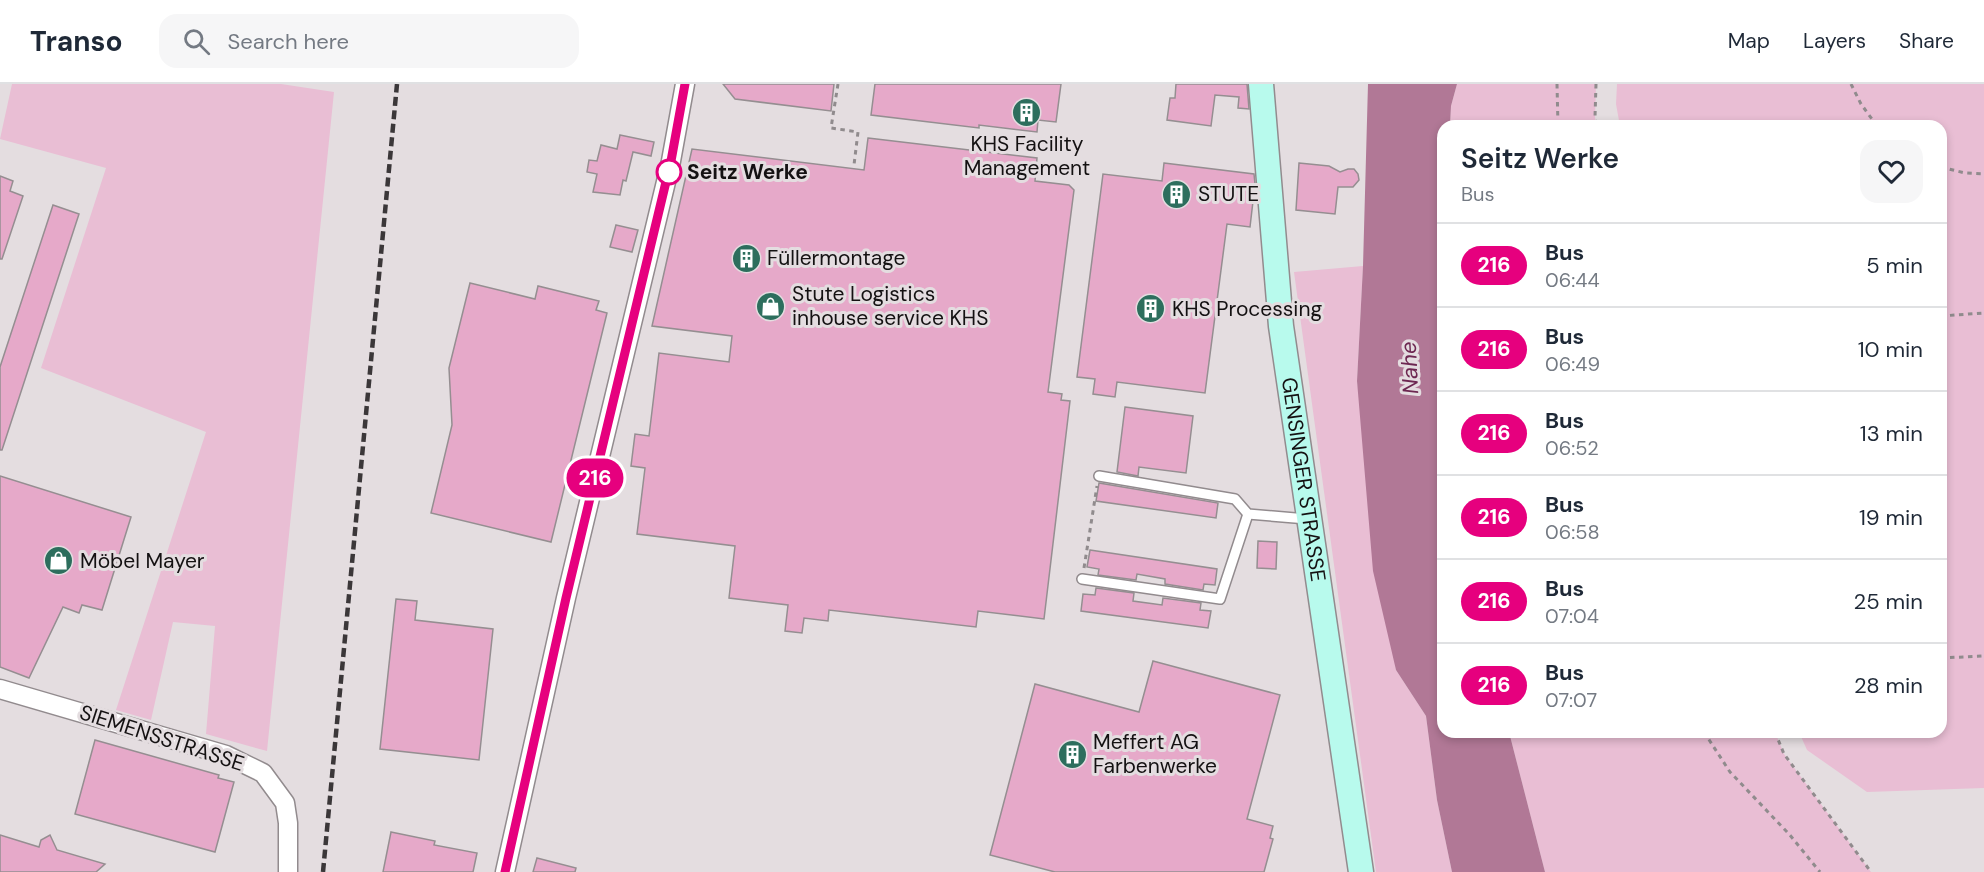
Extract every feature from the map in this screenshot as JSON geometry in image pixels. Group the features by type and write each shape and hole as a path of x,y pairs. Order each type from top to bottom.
{"street":[{"path":"505,872 566,598 671,161 685,84"},
{"name":"GENSINGER STRASSE","path":"1261,84 1281,326 1361,872"},
{"name":"SIEMENSSTRASSE","path":"0,689 226,755 263,773 285,803 288,822 288,868"}],"lane":[{"path":"1099,476 1235,499 1248,514 1310,519"},
{"path":"1082,579 1220,599 1248,514"}],"path":[{"path":"838,84 831,128 858,132 854,165"},
{"path":"1557,84 1558,120"},
{"path":"1595,120 1596,84"},
{"path":"1851,84 1873,120"},
{"path":"1947,168 1965,173 1984,174"},
{"path":"1947,316 1984,314"},
{"path":"1082,579 1099,476"},
{"path":"1947,658 1984,656"},
{"path":"1708,738 1730,772 1820,872"},
{"path":"1777,738 1784,754 1871,872"}],"shaded area":[{"path":"12,84 281,84 334,92 267,751 206,734 215,626 173,622 151,720 116,710 206,432 41,368 106,168 0,139"},
{"path":"1457,84 1596,84 1595,120 1450,120 1451,106"},
{"path":"1617,84 1984,84 1984,788 1867,792 1807,750 1802,738 1947,738 1947,120 1619,120 1616,104"},
{"path":"1363,266 1357,381 1396,670 1426,716 1437,800 1452,872 1376,872 1294,272"},
{"path":"1511,738 1777,738 1784,754 1871,872 1545,872"}],"water":[{"name":"Nahe","path":"1368,84 1457,84 1451,106 1450,120 1437,120 1437,738 1511,738 1545,872 1452,872 1437,800 1426,716 1396,670 1373,571 1357,381"}],"building":[{"path":"723,84 834,84 831,111 735,99"},
{"path":"875,84 1061,84 1056,122 1038,120 1037,132 979,125 979,128 871,115"},
{"path":"1176,84 1247,84 1249,109 1238,108 1239,97 1215,95 1211,126 1167,120 1170,98 1175,98"},
{"path":"620,135 654,142 651,156 633,152 620,195 593,192 597,174 587,172 589,160 597,161 601,145 617,149"},
{"path":"868,138 1037,158 1035,181 1069,185 1074,190 1048,392 1062,394 1061,400 1070,401 1044,619 978,611 976,627 829,610 828,621 804,618 802,633 785,631 788,605 729,598 735,546 637,534 645,468 631,466 635,434 649,436 659,353 729,362 732,336 652,326 692,149 864,170"},
{"name":"KHS Processing","path":"1164,163 1254,174 1250,227 1227,224 1205,393 1117,382 1115,397 1093,394 1095,379 1077,377 1103,174 1162,181"},
{"path":"1299,163 1329,166 1340,172 1354,169 1358,174 1359,180 1353,187 1338,187 1335,214 1296,210"},
{"path":"0,176 13,181 10,191 23,196 2,259 0,259"},
{"path":"53,205 79,214 2,450 0,450 0,367"},
{"path":"616,225 638,230 632,252 610,247"},
{"path":"470,283 535,299 538,286 599,301 596,310 607,313 551,542 431,513 452,425 449,368"},
{"path":"1125,407 1193,416 1186,473 1139,467 1138,476 1117,472"},
{"name":"Möbel Mayer","path":"0,476 131,517 102,610 82,605 79,613 63,607 29,678 0,667"},
{"path":"1099,483 1218,503 1216,518 1096,501"},
{"path":"1258,541 1277,542 1276,569 1257,568"},
{"path":"1090,550 1217,569 1215,585 1204,584 1203,590 1165,584 1165,579 1137,574 1136,580 1098,575 1099,569 1087,567"},
{"path":"1096,588 1134,593 1133,601 1162,605 1163,598 1201,603 1200,610 1211,611 1208,628 1081,611 1083,594 1095,595"},
{"path":"396,599 417,601 415,620 493,629 479,760 380,749"},
{"path":"1153,661 1280,695 1247,819 1273,826 1270,838 1273,839 1264,872 1055,872 990,855 1035,684 1139,712"},
{"path":"95,740 219,775 218,778 234,782 215,852 75,814"},
{"path":"391,832 435,841 434,845 477,853 473,872 383,872"},
{"path":"0,835 39,847 41,840 50,835 57,850 105,864 96,872 0,872"},
{"path":"537,858 576,868 575,872 533,872"}],"railway":[{"path":"323,872 397,84"}],"bus line":[{"name":"216","path":"505,872 566,598 671,161 685,84"}],"place":[{"name":"KHS Facility Management","path":"1027,113"},
{"name":"Seitz Werke","path":"669,172"},
{"name":"STUTE","path":"1177,194"},
{"name":"Füllermontage","path":"746,258"},
{"name":"Stute Logistics inhouse service KHS","path":"771,306"},
{"name":"KHS Processing","path":"1151,309"},
{"name":"Möbel Mayer","path":"59,561"},
{"name":"Meffert AG Farbenwerke","path":"1072,754"}]}
